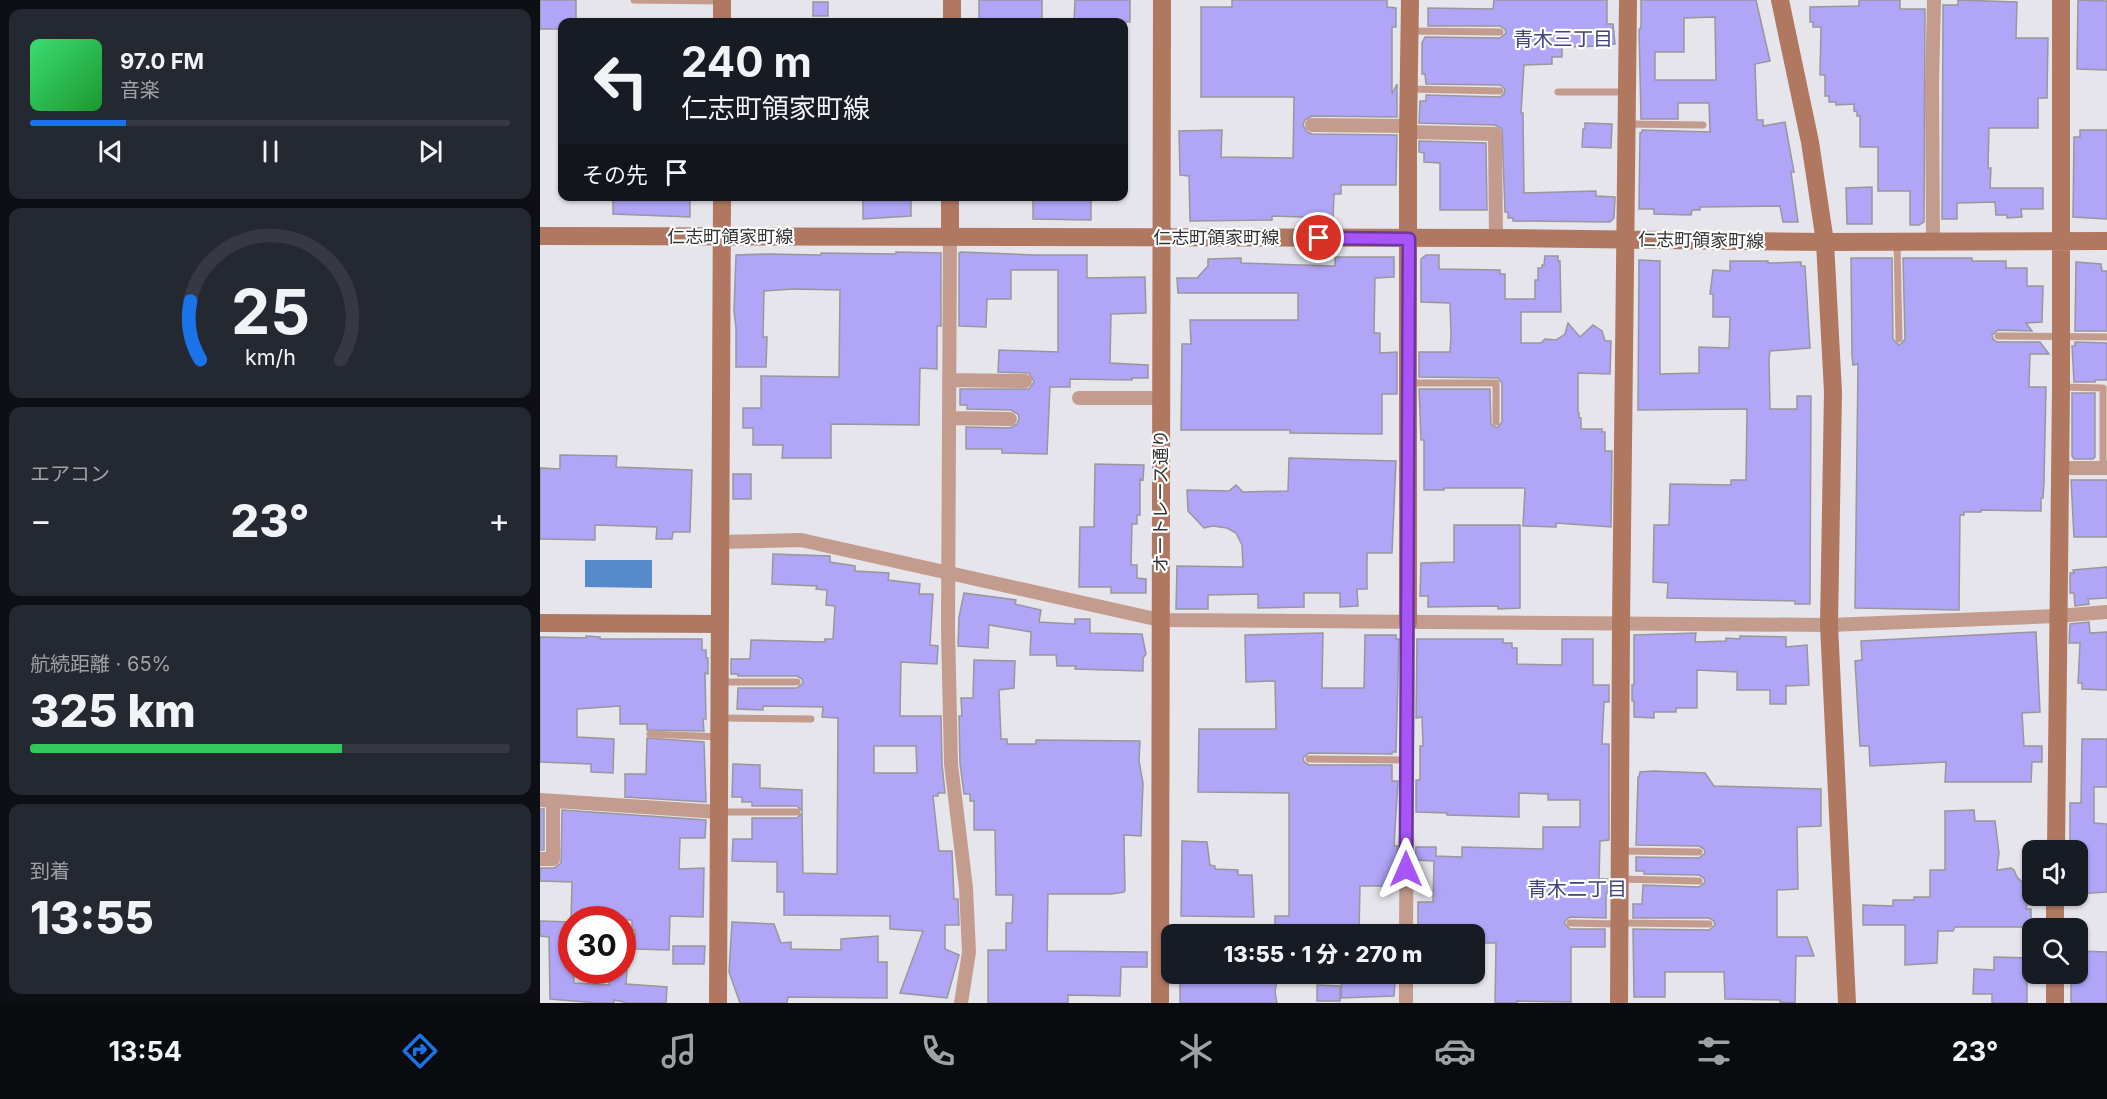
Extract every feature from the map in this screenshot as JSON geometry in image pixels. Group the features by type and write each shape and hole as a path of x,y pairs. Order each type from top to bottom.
{"street":[{"path":"722,18 723,0"},
{"path":"952,0 952,18"},
{"name":"オートレース通り","path":"1160,1003 1162,0"},
{"path":"1406,924 1410,0"},
{"path":"1620,1003 1621,623 1628,0"},
{"path":"1780,0 1810,142 1825,242 1833,392 1829,625 1847,1003"},
{"path":"1933,242 1934,0"},
{"path":"2056,840 2061,387 2061,0"},
{"path":"1312,125 1495,134 1496,238"},
{"path":"718,1003 722,201"},
{"path":"950,201 948,572 951,764 966,888 969,952 961,1003"},
{"name":"仁志町領家町線","path":"540,236 2107,242"},
{"path":"949,380 1025,381"},
{"path":"1079,398 1161,398"},
{"path":"949,418 1010,419"},
{"path":"2060,468 2105,468"},
{"path":"720,542 801,540 1160,620 1829,625 2107,612"},
{"path":"540,623 720,624"},
{"path":"540,859 553,859 546,800 719,812"},
{"path":"1406,984 1406,1003"},
{"path":"2055,984 2055,1003"}],"lane":[{"path":"634,0 723,0"},
{"path":"1410,31 1500,32"},
{"path":"1409,89 1500,91"},
{"path":"1558,92 1628,92"},
{"path":"1627,124 1703,125"},
{"path":"1897,242 1899,339"},
{"path":"1998,336 2107,337"},
{"path":"1407,383 1496,383 1496,422"},
{"path":"2061,387 2103,388 2105,468"},
{"path":"720,682 797,682"},
{"path":"720,718 811,719"},
{"path":"650,734 720,737"},
{"path":"1309,759 1407,759"},
{"path":"719,812 797,812"},
{"path":"1620,851 1699,852"},
{"path":"1620,879 1700,881"},
{"path":"1570,923 1709,924"}],"water":[{"path":"585,560 652,560 652,588 585,587"}],"building":[{"path":"540,0 576,0 576,18 558,18 558,29 540,29"},
{"path":"979,0 1042,0 1042,18 979,18"},
{"path":"1075,0 1130,0 1130,22 1128,18 1074,18"},
{"path":"1232,0 1387,0 1387,7 1396,8 1396,27 1392,27 1392,94 1397,84 1397,117 1312,116 1305,120 1303,125 1307,132 1312,134 1397,135 1396,185 1341,185 1341,194 1334,194 1333,218 1272,216 1272,220 1190,221 1189,176 1180,175 1179,131 1222,130 1221,157 1293,158 1294,97 1201,97 1201,7 1232,7"},
{"path":"1494,0 1607,0 1607,24 1613,24 1615,44 1562,47 1562,57 1552,57 1552,64 1524,65 1521,113 1523,113 1524,193 1596,191 1596,196 1615,197 1614,218 1610,222 1513,221 1513,218 1508,218 1508,212 1505,212 1502,129 1495,125 1419,123 1420,101 1426,101 1426,95 1500,97 1504,94 1505,89 1500,85 1426,84 1425,74 1422,74 1422,43 1425,37 1500,38 1506,33 1505,29 1500,26 1428,26 1428,8 1493,9"},
{"path":"1641,0 1756,0 1770,61 1755,64 1757,120 1763,120 1763,126 1785,122 1794,172 1791,172 1798,222 1783,222 1780,206 1700,207 1700,210 1692,210 1691,215 1654,214 1654,209 1639,209 1640,133 1642,130 1710,132 1709,103 1678,103 1678,119 1641,119 1639,30","holes":["1715,17 1716,80 1655,80 1655,52 1684,52 1684,18"]},
{"path":"1859,0 1900,0 1900,9 1925,9 1924,222 1919,225 1910,225 1910,191 1878,191 1878,147 1860,147 1860,116 1857,116 1857,112 1854,111 1854,104 1836,105 1836,102 1829,102 1829,96 1825,96 1825,75 1820,75 1821,27 1813,27 1813,22 1810,22 1810,7 1859,6"},
{"path":"1958,0 2017,2 2016,38 2048,38 2047,98 2038,98 2038,128 1989,128 1990,188 2043,188 2043,209 2021,209 2022,217 2007,218 2007,215 1996,215 1995,202 1957,203 1957,219 1942,219 1943,5 1958,5"},
{"path":"2078,0 2107,1 2107,70 2077,69"},
{"path":"813,2 828,2 828,16 813,16"},
{"path":"1585,123 1612,124 1611,148 1582,147"},
{"path":"2080,130 2107,130 2107,219 2073,217 2074,137 2080,137"},
{"path":"1419,141 1486,143 1487,210 1440,210 1440,163 1424,162 1424,153 1419,152"},
{"path":"1872,187 1872,224 1847,224 1846,188"},
{"path":"613,201 690,201 690,217 613,214"},
{"path":"863,201 911,201 911,216 863,219"},
{"path":"1033,201 1091,201 1091,220 1033,219"},
{"path":"896,252 941,253 941,326 937,326 937,369 920,368 919,425 831,424 831,458 782,458 783,445 753,445 753,428 743,428 743,408 761,408 761,376 839,377 840,290 764,291 763,337 767,337 766,367 736,367 734,311 736,255 896,254"},
{"path":"959,253 1087,255 1087,278 1145,277 1146,313 1111,314 1110,363 1148,365 1148,378 1070,379 1070,387 1050,387 1047,454 1002,453 1002,449 966,449 966,427 1010,428 1017,424 1019,419 1018,414 1011,410 967,409 967,405 960,405 960,389 1029,389 1034,382 1029,373 998,372 999,350 1058,352 1058,270 1011,270 1011,299 987,299 986,327 959,326"},
{"path":"1426,255 1439,255 1439,269 1500,270 1500,274 1505,274 1505,299 1535,299 1535,280 1538,280 1538,268 1544,265 1545,256 1558,256 1561,312 1521,312 1521,343 1541,343 1545,339 1556,340 1565,334 1568,323 1580,337 1593,325 1602,331 1605,341 1611,341 1610,374 1578,373 1578,412 1581,418 1581,429 1602,429 1602,432 1605,432 1605,451 1612,451 1611,527 1556,523 1556,527 1523,526 1525,488 1424,490 1424,440 1421,440 1419,389 1490,389 1491,424 1497,428 1502,422 1502,383 1498,378 1419,377 1419,352 1450,352 1451,336 1450,303 1421,302 1421,259"},
{"path":"1335,257 1394,257 1394,277 1375,278 1374,333 1380,333 1380,353 1397,352 1397,394 1382,394 1382,434 1290,433 1290,430 1181,430 1182,344 1191,344 1190,320 1298,320 1298,293 1178,293 1177,278 1197,278 1208,266 1208,259 1241,258 1241,263 1335,266"},
{"path":"1851,258 1892,258 1893,339 1899,345 1905,339 1903,258 1972,258 1972,261 2006,261 2006,268 2027,268 2027,286 2043,286 2042,322 2026,323 2032,331 1998,330 1992,335 1997,342 2040,342 2049,354 2030,354 2029,387 2046,387 2044,482 2041,511 1981,510 1981,512 1964,512 1964,515 1960,515 1959,610 1855,608 1858,364 1853,365 1852,355"},
{"path":"1639,260 1660,261 1660,374 1699,373 1699,347 1729,348 1730,317 1713,317 1713,294 1710,294 1713,270 1730,271 1730,261 1801,262 1801,266 1805,266 1810,348 1770,351 1769,359 1770,409 1797,409 1797,396 1811,396 1810,604 1795,604 1795,601 1667,598 1668,583 1653,582 1654,525 1669,525 1670,484 1731,485 1731,480 1746,480 1747,409 1638,410"},
{"path":"2076,262 2101,264 2102,271 2107,271 2107,331 2075,331"},
{"path":"2075,342 2107,343 2107,380 2074,382 2072,346 2075,346"},
{"path":"2072,393 2095,393 2095,457 2093,459 2074,459 2072,456"},
{"path":"560,455 617,456 616,467 692,470 690,532 673,532 672,539 656,539 657,527 595,525 595,540 540,539 540,468 560,469"},
{"path":"1289,458 1396,461 1392,553 1367,553 1367,589 1357,589 1358,606 1340,607 1340,593 1304,593 1304,607 1258,608 1258,594 1208,595 1208,609 1176,609 1177,566 1243,567 1242,545 1236,533 1227,528 1213,526 1204,528 1188,511 1187,490 1229,491 1236,485 1243,492 1288,491"},
{"path":"1095,464 1144,465 1143,480 1140,479 1140,515 1137,515 1137,524 1132,524 1131,565 1137,565 1137,578 1146,579 1146,593 1111,593 1111,587 1079,587 1080,527 1094,527"},
{"path":"733,474 751,474 751,499 733,499"},
{"path":"2071,480 2107,480 2107,537 2074,537"},
{"path":"1454,525 1520,525 1520,608 1428,607 1428,596 1420,596 1421,563 1454,562"},
{"path":"773,554 830,556 830,562 855,566 855,571 889,573 888,580 920,584 919,594 933,594 930,645 938,646 937,664 901,662 900,716 941,716 945,793 933,796 939,851 952,851 954,899 958,899 959,925 945,925 945,949 959,955 947,998 900,993 923,931 890,929 890,916 784,915 784,892 777,892 777,862 732,861 733,839 752,839 752,818 797,818 802,813 803,873 837,874 838,718 822,717 823,707 763,706 763,710 737,709 738,688 797,688 803,683 802,679 797,676 731,674 731,659 750,659 751,640 825,642 825,639 833,639 835,606 826,605 827,590 816,589 817,586 772,584","holes":["874,746 916,746 917,773 874,773"]},
{"path":"2107,567 2107,598 2088,599 2089,604 2075,606 2074,593 2070,593 2070,573 2074,573 2073,570"},
{"path":"964,593 1016,600 1015,604 1041,610 1039,622 1075,624 1075,619 1090,619 1090,633 1142,634 1146,654 1143,658 1143,671 1075,669 1076,666 1057,666 1056,655 1030,655 1031,632 989,625 988,648 958,646 959,617"},
{"path":"2089,622 2090,633 2107,632 2107,690 2082,689 2082,683 2078,683 2080,643 2069,643 2070,624"},
{"path":"2036,632 2040,712 2022,713 2024,746 2042,746 2042,762 2032,762 2031,782 1945,782 1946,762 1870,766 1869,746 1860,746 1855,661 1862,660 1861,641"},
{"path":"1323,633 1322,688 1364,688 1365,635 1396,635 1396,639 1399,639 1396,752 1392,754 1309,753 1303,758 1304,762 1309,765 1392,765 1392,781 1398,781 1394,846 1398,846 1397,860 1394,860 1394,886 1360,886 1359,924 1275,924 1275,916 1289,916 1289,793 1198,792 1199,729 1276,729 1275,681 1246,682 1245,635"},
{"path":"1696,633 1695,642 1726,641 1726,638 1740,639 1740,636 1786,637 1786,647 1807,645 1809,685 1786,686 1786,704 1770,704 1770,690 1737,690 1737,672 1697,670 1697,708 1676,708 1676,712 1654,712 1654,718 1634,717 1632,685 1634,685 1634,635"},
{"path":"586,636 600,637 600,639 702,639 702,650 706,650 706,658 708,658 708,674 705,673 704,731 647,730 647,724 620,724 620,706 577,709 577,737 614,739 613,773 591,772 591,764 540,762 540,637 586,638"},
{"path":"1417,639 1503,639 1503,643 1512,643 1512,648 1517,648 1517,664 1562,665 1562,639 1593,639 1593,685 1609,685 1609,702 1604,702 1602,744 1609,744 1609,840 1600,841 1599,879 1608,879 1606,918 1570,917 1564,923 1570,929 1605,929 1605,947 1571,947 1571,1002 1495,1003 1496,943 1485,943 1485,924 1418,924 1418,902 1433,902 1434,861 1415,860 1416,847 1436,847 1436,856 1462,857 1462,847 1543,849 1543,827 1580,827 1580,800 1548,800 1548,794 1519,793 1519,817 1416,812 1416,780 1420,780 1420,746 1423,746 1422,717 1416,718"},
{"path":"974,660 1015,661 1014,688 999,690 1001,739 1007,739 1007,744 1036,744 1036,740 1140,741 1139,761 1143,783 1141,836 1124,835 1124,892 1048,894 1047,951 1147,952 1147,967 1121,967 1120,996 1068,995 1068,1003 988,1003 988,950 1006,950 1006,923 1012,923 1013,895 996,895 995,830 974,830 974,801 970,801 970,794 964,794 960,763 959,716 962,716 961,698 973,698"},
{"path":"647,738 704,742 706,802 625,797 625,774 646,774"},
{"path":"2082,739 2107,739 2107,787 2094,787 2094,823 2107,824 2107,892 2088,893 2088,840 2070,840 2070,803 2081,803"},
{"path":"733,764 760,765 760,788 802,790 802,811 797,806 752,806 752,802 742,802 742,797 732,797"},
{"path":"1640,772 1705,773 1714,786 1821,789 1821,826 1797,827 1798,889 1777,890 1777,937 1807,937 1814,956 1796,956 1795,1003 1780,1002 1780,1000 1725,999 1724,972 1665,972 1665,997 1634,997 1633,929 1709,930 1715,925 1714,921 1709,918 1633,918 1633,904 1642,904 1643,885 1699,887 1705,882 1704,878 1699,875 1644,874 1644,871 1636,871 1636,857 1699,858 1705,853 1704,849 1699,846 1636,845 1638,777"},
{"path":"540,809 544,809 544,850 540,850"},
{"path":"562,810 706,820 705,838 680,838 679,869 704,868 703,917 670,916 669,950 636,949 636,906 571,906 572,882 540,881 540,868 554,868 561,863"},
{"path":"1974,810 1975,821 1995,821 1999,853 1997,870 2011,868 2014,870 2022,882 2022,906 2031,909 2031,918 2022,918 2022,927 1955,927 1953,931 1938,931 1937,963 1905,965 1905,925 1863,925 1863,905 1893,906 1893,900 1930,897 1930,870 1945,870 1945,811"},
{"path":"1182,841 1207,842 1210,865 1215,866 1215,869 1238,870 1238,875 1252,875 1254,917 1181,916"},
{"path":"540,921 558,922 558,984 626,984 667,987 666,1003 628,1003 614,1000 614,1003 597,1003 550,999 549,937 540,936"},
{"path":"732,922 774,924 781,943 791,942 791,949 841,950 841,939 878,936 878,962 887,962 887,998 788,997 787,1003 740,1003 729,972"},
{"path":"673,946 705,946 704,964 673,964"},
{"path":"2088,951 2107,952 2107,1003 2071,1003 2071,984 2088,984"},
{"path":"1994,957 2022,958 2022,984 2027,984 2027,1003 1992,1003 1992,994 1973,994 1974,969 1994,970"},
{"path":"1180,984 1276,984 1277,1003 1180,1003"},
{"path":"1342,984 1395,984 1394,996 1341,998"},
{"path":"1317,985 1340,986 1340,1001 1317,1001"}],"district":[{"name":"青木三丁目","path":"1563,39"},
{"name":"青木二丁目","path":"1577,889"}],"route":[{"path":"1319,238 1409,239 1406,869"}]}
